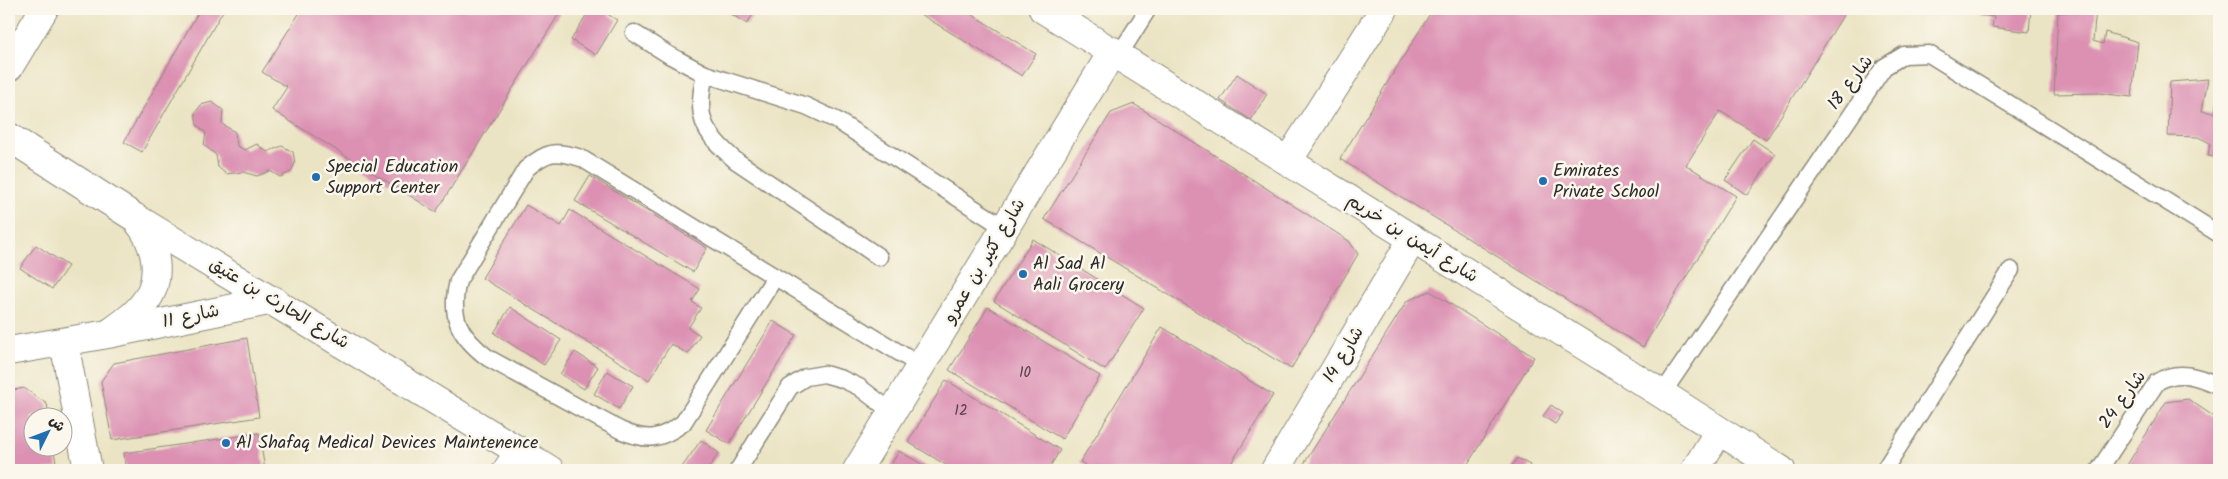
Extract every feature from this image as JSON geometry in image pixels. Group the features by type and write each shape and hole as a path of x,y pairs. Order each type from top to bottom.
{"street":[{"path":"9,67 44,9"},
{"name":"شارع أيمن بن خريم","path":"1043,9 1781,470"},
{"path":"1288,161 1384,9"},
{"name":"شارع كثير بن عمرو","path":"857,470 1005,228 1116,53"},
{"name":"شارع الحارث بن عتيق","path":"9,138 134,217 274,300 514,461 550,470"},
{"name":"شارع 11","path":"108,334 143,306 152,289 156,270 154,250 147,232 134,217"},
{"name":"شارع 14","path":"1275,470 1412,240"},
{"name":"شارع 11","path":"9,351 108,334 274,300"},
{"path":"64,342 88,470"},
{"path":"1695,470 1719,431"}],"lane":[{"path":"1116,53 1148,9"},
{"path":"634,33 669,55 705,74 806,106 836,120 1005,228"},
{"name":"شارع 18","path":"1662,394 1884,67 1904,55 1929,54 2219,234"},
{"path":"705,74 699,98 704,123 716,144 735,160 879,257"},
{"path":"775,277 684,423 670,433 653,438 637,437 488,358 474,347 462,333 455,316 454,298 458,281 512,190 526,169 541,156 561,152 581,158 921,366"},
{"path":"1884,470 2011,270"},
{"path":"738,470 790,387 806,377 824,374 842,379 858,387 892,412"},
{"name":"شارع 24","path":"2099,470 2157,382 2169,374 2183,374 2219,386"}],"building":[{"path":"200,9 224,9 142,152 124,142"},
{"path":"302,9 562,9 436,212 272,110 287,87 262,72"},
{"path":"590,9 599,9 617,20 596,55 571,40"},
{"path":"723,9 756,9 747,24"},
{"path":"912,9 963,9 1036,54 1022,76"},
{"name":"Emirates Private School","path":"1433,9 1847,9 1766,140 1720,111 1686,165 1736,196 1643,347 1340,159"},
{"path":"1980,9 2031,9 2029,32 1992,27 1994,17 1979,15"},
{"path":"2096,9 2093,41 2103,44 2105,32 2138,42 2132,97 2098,93 2054,94 2058,13"},
{"path":"1237,74 1267,94 1251,120 1220,100"},
{"path":"2208,79 2202,111 2215,113 2216,103 2219,105 2219,158 2208,156 2210,143 2198,137 2168,136 2170,82"},
{"path":"212,102 223,110 222,124 235,132 237,146 245,150 257,144 267,152 282,146 293,152 295,163 291,172 280,177 270,171 257,176 243,172 226,174 218,167 216,155 204,145 206,133 197,125 195,113 201,105"},
{"path":"1134,104 1349,241 1358,254 1291,369 1044,219 1111,113"},
{"path":"1753,139 1775,154 1747,195 1725,180"},
{"path":"590,176 707,248 693,272 575,201"},
{"path":"526,205 561,226 570,210 700,289 692,302 701,308 688,328 700,335 688,354 671,344 649,380 482,278"},
{"path":"1033,239 1144,308 1105,370 994,301"},
{"path":"36,245 68,266 52,289 20,268"},
{"path":"1430,291 1534,357 1464,470 1300,470 1407,301"},
{"path":"510,307 561,340 544,365 494,333"},
{"path":"988,307 1100,376 1062,439 949,370"},
{"path":"773,321 796,335 729,444 706,430"},
{"path":"1162,327 1273,395 1227,470 1094,470 1080,462"},
{"path":"247,338 259,417 112,440 101,381 114,363"},
{"path":"575,352 598,367 584,389 560,374"},
{"path":"607,371 633,386 619,409 594,394"},
{"path":"946,380 1060,450 1048,470 954,470 908,442"},
{"path":"24,388 47,404 47,406 22,406 22,456 55,456 57,468 9,470 9,391"},
{"path":"2188,399 2219,420 2219,470 2124,470 2166,402"},
{"path":"1551,405 1563,413 1555,424 1543,416"},
{"name":"Al Shafaq Medical Devices Maintenence","path":"259,433 265,470 126,470 124,453"},
{"path":"701,440 719,453 707,470 680,470"},
{"path":"899,451 932,470 888,470"},
{"path":"1517,458 1530,465 1527,470 1509,470"},
{"path":"433,467 433,470 420,470 420,469"}],"place":[{"name":"Special Education Support Center","path":"316,177"},
{"name":"Emirates Private School","path":"1543,181"},
{"name":"Al Sad Al Aali Grocery","path":"1023,274"},
{"name":"Al Shafaq Medical Devices Maintenence","path":"226,443"}]}
